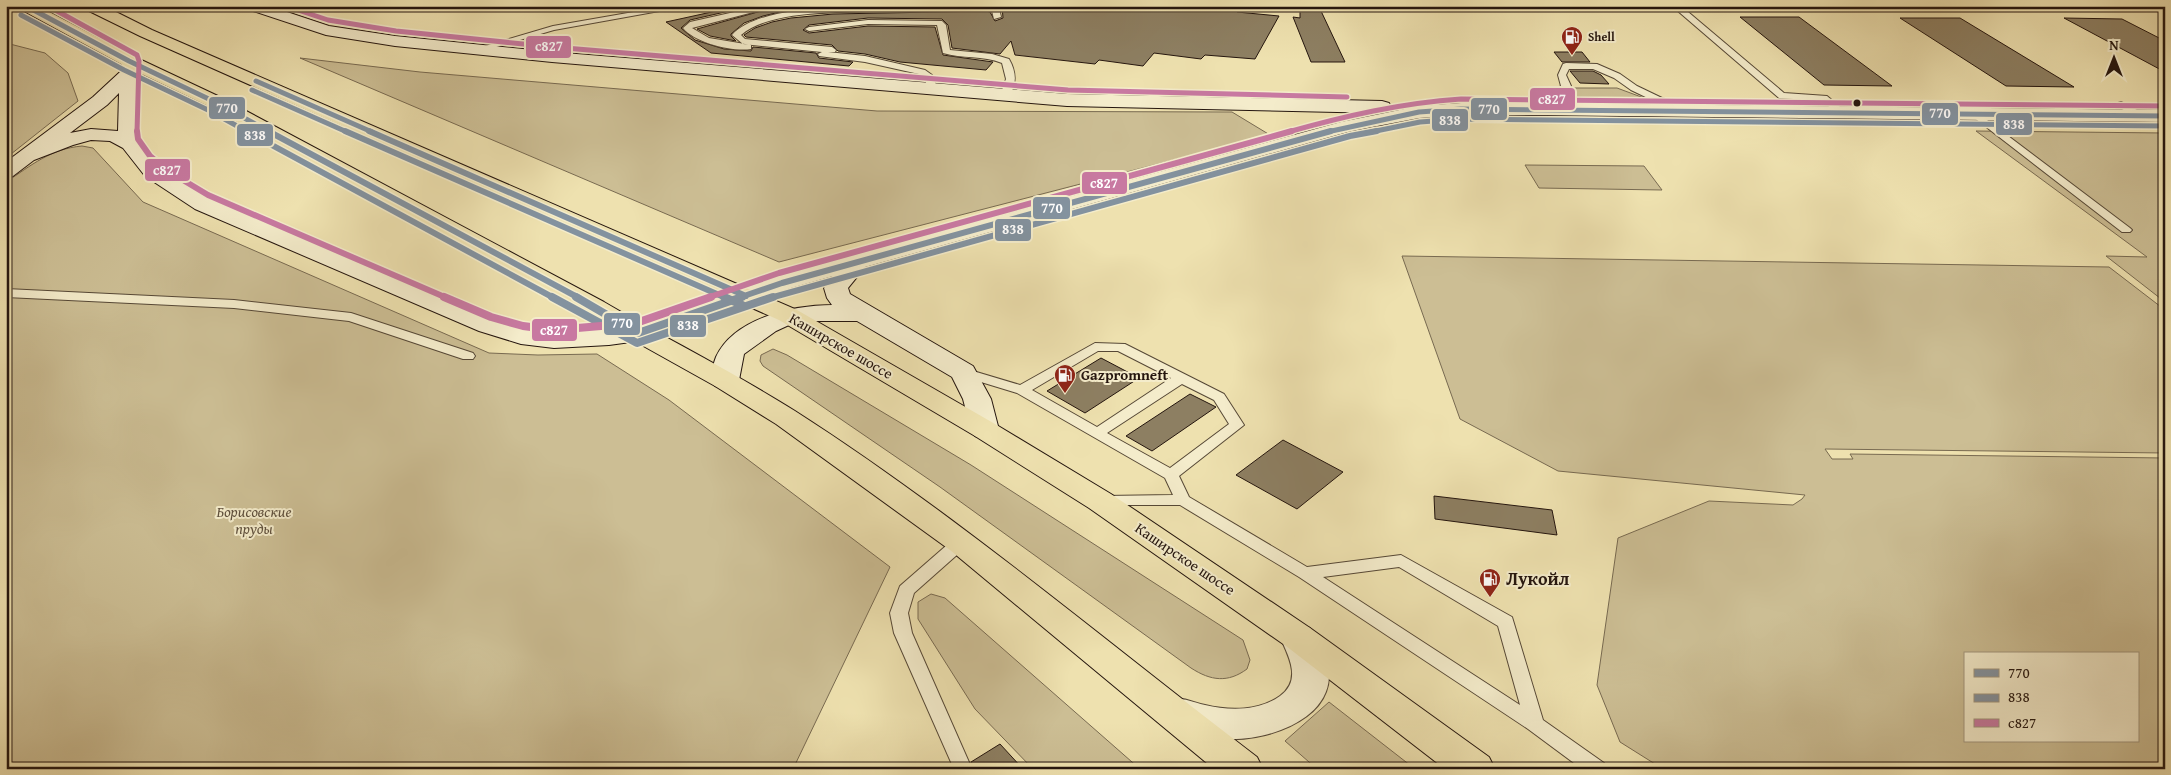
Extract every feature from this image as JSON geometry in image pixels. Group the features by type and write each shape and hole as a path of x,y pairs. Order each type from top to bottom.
{"main road":[{"path":"26,6 129,66 213,100 595,307 638,333 725,380 786,418 961,542 1243,769"},
{"name":"Каширское шоссе","path":"91,6 146,33 788,315 984,430 1100,501 1298,637 1475,769"},
{"path":"253,6 326,30 395,41 1005,96 1190,104 1461,109 2165,116"},
{"path":"127,142 126,119 129,66"},
{"path":"6,172 100,101 129,66"},
{"path":"1190,104 1245,110 1274,118 1287,129 1288,138 1271,148"},
{"path":"31,154 55,144 85,136 111,136 127,142 145,165 168,183 203,204 488,326 521,336 554,340 610,337 638,333 782,283 1348,126 1402,114 1461,109"},
{"path":"856,263 836,288 839,298 963,372 977,400 984,430"},
{"path":"725,380 727,362 733,348 765,326 788,315 823,311 863,314"},
{"path":"1168,710 1224,724 1251,723 1279,716 1301,701 1311,683 1309,662 1298,637"}],"lane":[{"path":"273,14 301,6"},
{"path":"479,49 554,28 683,6"},
{"path":"773,6 693,24 688,30 727,44 858,57 915,70 928,75 933,90"},
{"path":"1676,6 1782,96 1824,98 1840,112"},
{"path":"832,50 743,41 736,35 744,27 794,13 814,10 986,7 996,10 997,17"},
{"path":"858,23 863,9"},
{"path":"809,29 858,23 939,23 942,25 946,51 956,54 996,57 1006,61 1012,82 1005,96"},
{"path":"1531,109 1556,95 1566,86 1562,75 1566,66 1594,66 1617,76 1634,88 1659,100 1698,110"},
{"path":"2121,104 2140,115"},
{"path":"1975,114 2126,230"},
{"path":"6,293 234,304 351,317 468,356"},
{"path":"1022,390 1095,347 1120,347 1219,397 1237,425 1171,475"},
{"path":"963,372 1022,390 1171,475 1183,500"},
{"path":"1097,432 1181,378"},
{"path":"1100,501 1183,500 1305,573 1536,724 1598,769"},
{"path":"961,542 906,590 899,613 903,634 964,767"},
{"path":"1305,573 1402,562 1506,622 1536,724"}],"green space":[{"path":"6,43 45,53 68,73 78,101 6,158"},
{"path":"300,58 420,72 877,111 1232,112 1270,135 779,262"},
{"path":"1572,88 1617,88 1644,98 1566,97"},
{"path":"1976,131 2165,133 2165,302 2106,256 2147,257"},
{"name":"Борисовские пруды","path":"82,146 93,148 143,202 489,353 538,355 597,354 669,400 890,567 793,769 6,769 6,182 51,154 60,150"},
{"path":"1525,165 1644,166 1662,190 1539,188"},
{"path":"1402,256 2109,267 2165,310 2165,453 1825,449 1832,459 1853,459 1850,454 2165,458 2165,769 1663,769 1620,742 1597,685 1618,538 1709,501 1793,505 1805,495 1558,471 1460,419"},
{"path":"773,349 787,355 971,465 1243,640 1250,660 1247,669 1233,677 1219,679 1206,676 1191,668 940,487 763,366 760,361 761,355"},
{"path":"931,594 945,598 1140,769 1033,769 975,709 918,619 918,602"},
{"path":"1329,702 1415,769 1317,769 1285,741"}],"building":[{"path":"739,6 751,6 690,20 681,28 695,40 724,49 751,51 753,47 816,53 819,58 853,62 849,66 711,53 666,22"},
{"path":"779,6 824,6 784,11 744,23 731,34 736,41 710,36 697,29"},
{"path":"1002,6 1241,6 1237,12 1279,16 1255,59 1205,55 1201,59 1154,53 1143,66 1099,60 1095,64 1015,55 1011,41 1000,54 952,48 948,25 942,19 868,18 809,25 803,30 809,33 868,26 935,27 943,55 993,62 986,70 900,62 865,54 838,51 832,45 746,37 744,35 755,28 772,22 833,14 986,11 990,12 995,21 1003,18"},
{"path":"1300,10 1321,11 1345,62 1311,62 1293,17 1300,18"},
{"path":"1740,17 1799,17 1892,86 1824,85"},
{"path":"1900,18 1960,18 2074,87 2006,86"},
{"path":"2064,18 2122,19 2165,41 2165,72"},
{"name":"Shell","path":"1554,52 1582,52 1590,62 1562,62"},
{"path":"1570,71 1593,71 1601,75 1609,84 1580,83"},
{"path":"1101,358 1139,378 1085,413 1047,391"},
{"path":"1190,394 1216,407 1152,451 1126,436"},
{"path":"1283,440 1343,472 1297,509 1236,475"},
{"path":"1434,496 1552,510 1557,535 1435,519"},
{"path":"1000,744 1023,769 974,769 971,762"}],"transit line":[{"name":"770","path":"26,6 129,61 213,101 595,307 638,333 782,283 1348,126 1419,112 1461,109 1531,109 2165,116"},
{"name":"с827","path":"48,6 137,55 139,61 138,139 150,156 179,178 208,195 491,317 523,326 554,330 636,323 779,273 1345,116 1418,102 1461,99 1531,99 2165,106"},
{"name":"с827","path":"286,6 328,20 396,31 553,47 1068,90 1347,97"},
{"name":"838","path":"21,15 124,70 208,110 637,343 785,293 1350,136 1420,122 1461,119 1531,119 2165,126"},
{"name":"770","path":"256,81 746,296"},
{"name":"838","path":"252,90 742,305"}],"place":[{"name":"Shell","path":"1572,56"},
{"name":"Gazpromneft","path":"1065,394"},
{"name":"Лукойл","path":"1490,598"}]}
